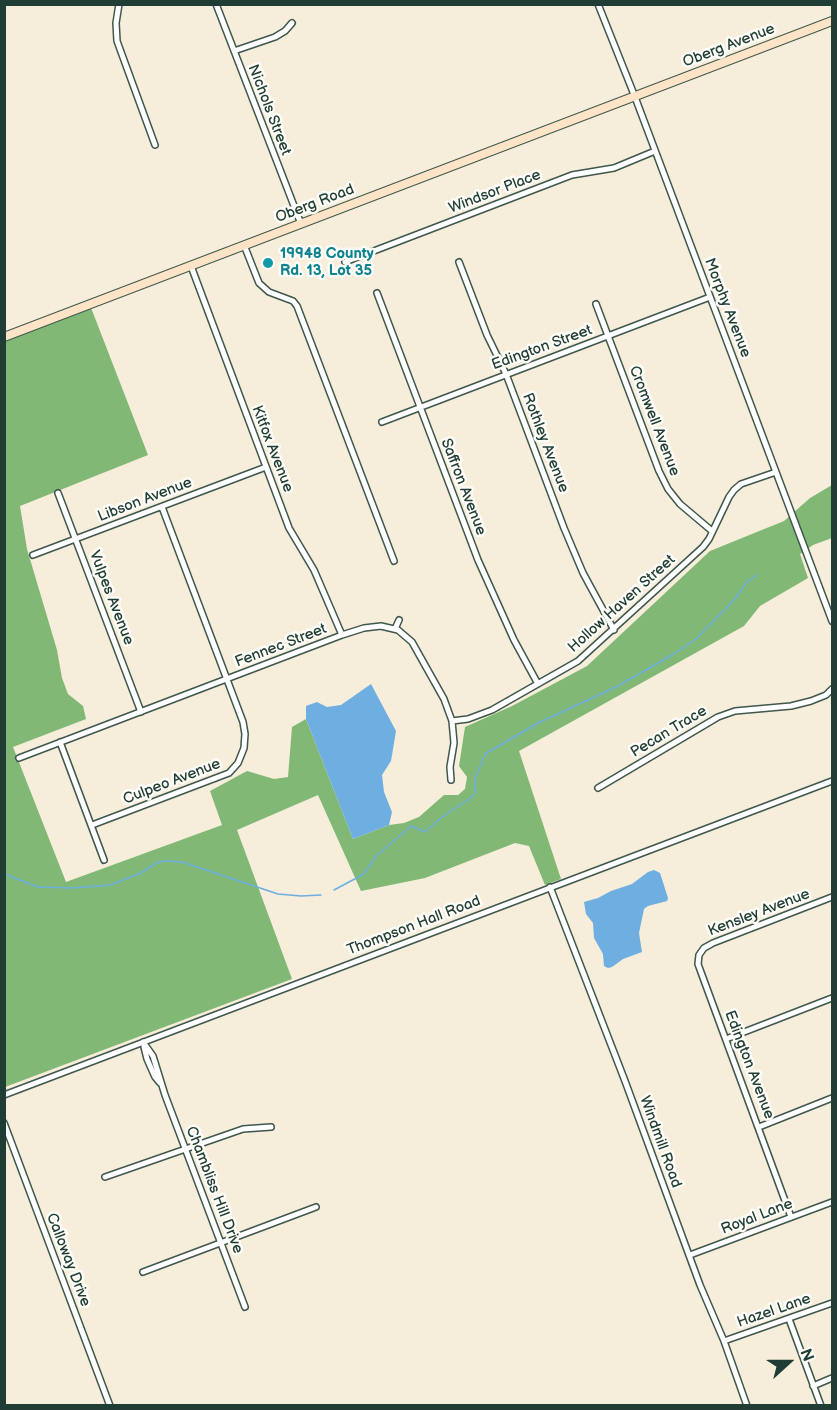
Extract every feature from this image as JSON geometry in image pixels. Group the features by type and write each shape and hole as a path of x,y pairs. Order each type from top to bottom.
{"street":[{"path":"119,4 116,23 117,42 155,145"},
{"name":"Nichols Street","path":"216,4 301,224"},
{"name":"Morphy Avenue","path":"598,4 832,621"},
{"name":"Oberg Avenue","path":"635,97 832,21"},
{"path":"234,51 275,37 292,23"},
{"name":"Oberg Road","path":"4,337 635,97"},
{"name":"Windsor Place","path":"345,262 572,175 614,168 655,151"},
{"path":"244,245 259,283 269,292 293,301 297,306 394,561"},
{"name":"Rothley Avenue","path":"459,262 487,335 506,374 564,528 584,573 614,630"},
{"name":"Kitfox Avenue","path":"191,266 289,528 314,570 342,635"},
{"name":"Saffron Avenue","path":"377,293 496,603 538,684"},
{"name":"Edington Street","path":"382,422 710,297"},
{"name":"Cromwell Avenue","path":"596,304 658,471 680,504 712,531"},
{"name":"Libson Avenue","path":"33,555 266,467"},
{"name":"Hollow Haven Street","path":"452,721 481,715 578,661 703,547 734,490 741,484 776,472"},
{"name":"Vulpes Avenue","path":"58,493 141,712"},
{"name":"Culpeo Avenue","path":"92,825 229,774 235,768 244,748 245,728 162,507"},
{"path":"399,620 395,629 412,642 420,654 444,699 452,721 454,743 450,767 451,780"},
{"name":"Fennec Street","path":"19,758 342,635 373,626 395,629"},
{"name":"Pecan Trace","path":"598,788 718,717 735,711 790,706 811,701 829,695 832,689"},
{"path":"60,742 104,860"},
{"name":"Thompson Hall Road","path":"4,1095 832,781"},
{"name":"Windmill Road","path":"550,887 747,1406"},
{"name":"Kensley Avenue","path":"699,956 704,948 713,943 832,897"},
{"name":"Edington Avenue","path":"699,956 698,964 791,1217"},
{"path":"726,1038 832,999"},
{"name":"Chambliss Hill Drive","path":"143,1042 147,1059 160,1083 186,1148 245,1307"},
{"path":"759,1126 832,1098"},
{"name":"Calloway Drive","path":"4,1123 110,1406"},
{"path":"105,1177 243,1129 271,1127"},
{"name":"Royal Lane","path":"690,1255 832,1202"},
{"path":"143,1272 316,1207"},
{"name":"Hazel Lane","path":"724,1341 832,1303"},
{"path":"789,1319 821,1406"},
{"path":"813,1386 832,1378"}],"green space":[{"path":"88,300 148,455 20,506 27,549 57,650 62,678 68,694 83,706 86,719 13,747 66,882 222,825 210,791 247,771 274,779 288,777 292,727 306,719 353,839 389,825 404,823 419,817 444,795 458,795 465,789 467,777 459,766 465,727 512,706 587,666 710,551 784,521 810,498 832,485 832,538 813,545 800,554 808,578 760,606 744,626 519,751 561,879 545,885 529,846 515,843 425,878 361,891 318,795 237,830 292,979 5,1087 5,332"}],"water":[{"path":"371,684 396,731 391,761 382,775 384,792 392,812 389,825 353,839 306,719 306,706 317,702 327,707 341,705"},
{"path":"654,870 660,873 667,901 644,909 639,933 642,952 608,968 604,966 603,954 594,938 593,923 586,914 584,902 632,884"}],"waterway":[{"path":"334,890 364,874 376,856 411,826 425,832 442,817 475,795 475,779 485,754 538,723 616,687 672,655 696,639 735,599 746,583 757,575"},
{"path":"4,874 38,887 73,888 110,885 139,874 158,862 182,862 278,894 321,895"}],"place":[{"name":"19948 County Rd. 13, Lot 35","path":"268,263"}]}
